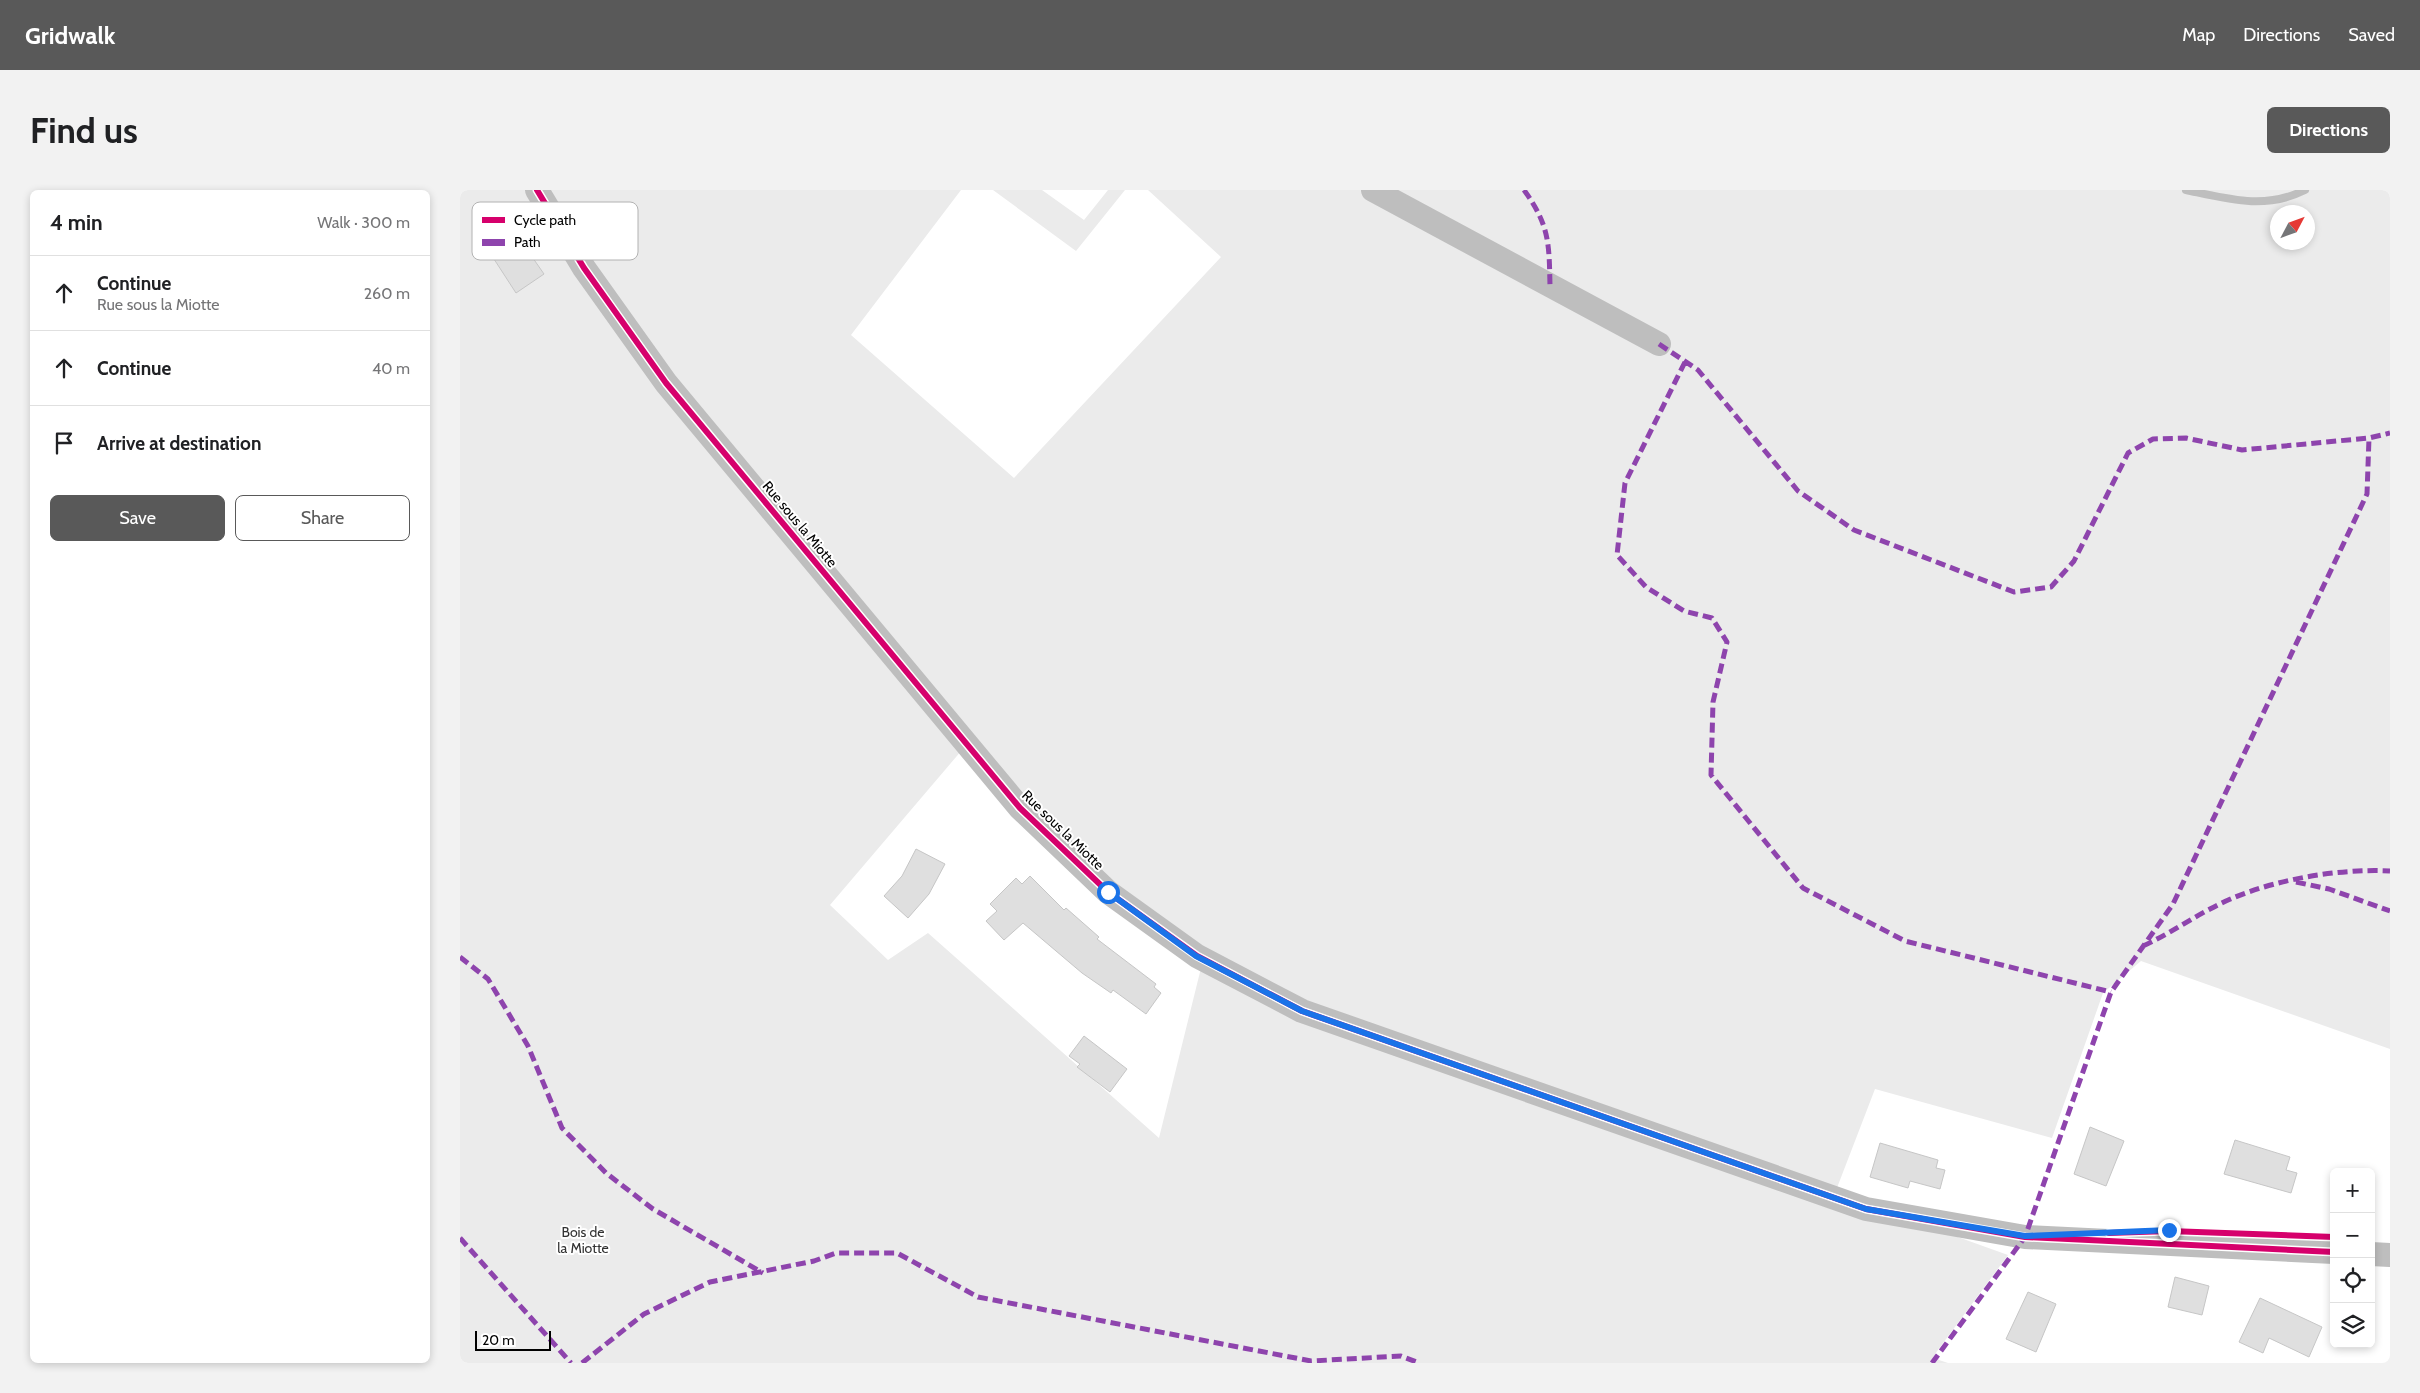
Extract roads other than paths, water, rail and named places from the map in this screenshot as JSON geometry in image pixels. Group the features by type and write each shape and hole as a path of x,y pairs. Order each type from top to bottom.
{"street":[{"name":"Rue sous la Miotte","path":"537,190 544,202"},
{"path":"1373,190 1658,344"},
{"name":"Rue sous la Miotte","path":"579,260 666,383 1020,808 1108,892 1196,956 1302,1011 1866,1209 2025,1236 2330,1252"},
{"path":"2375,1254 2390,1255"}],"waterway":[{"path":"2186,190 2246,201 2275,200 2305,190"}],"park label":[{"name":"Bois de la Miotte","path":"583,1240"}]}
